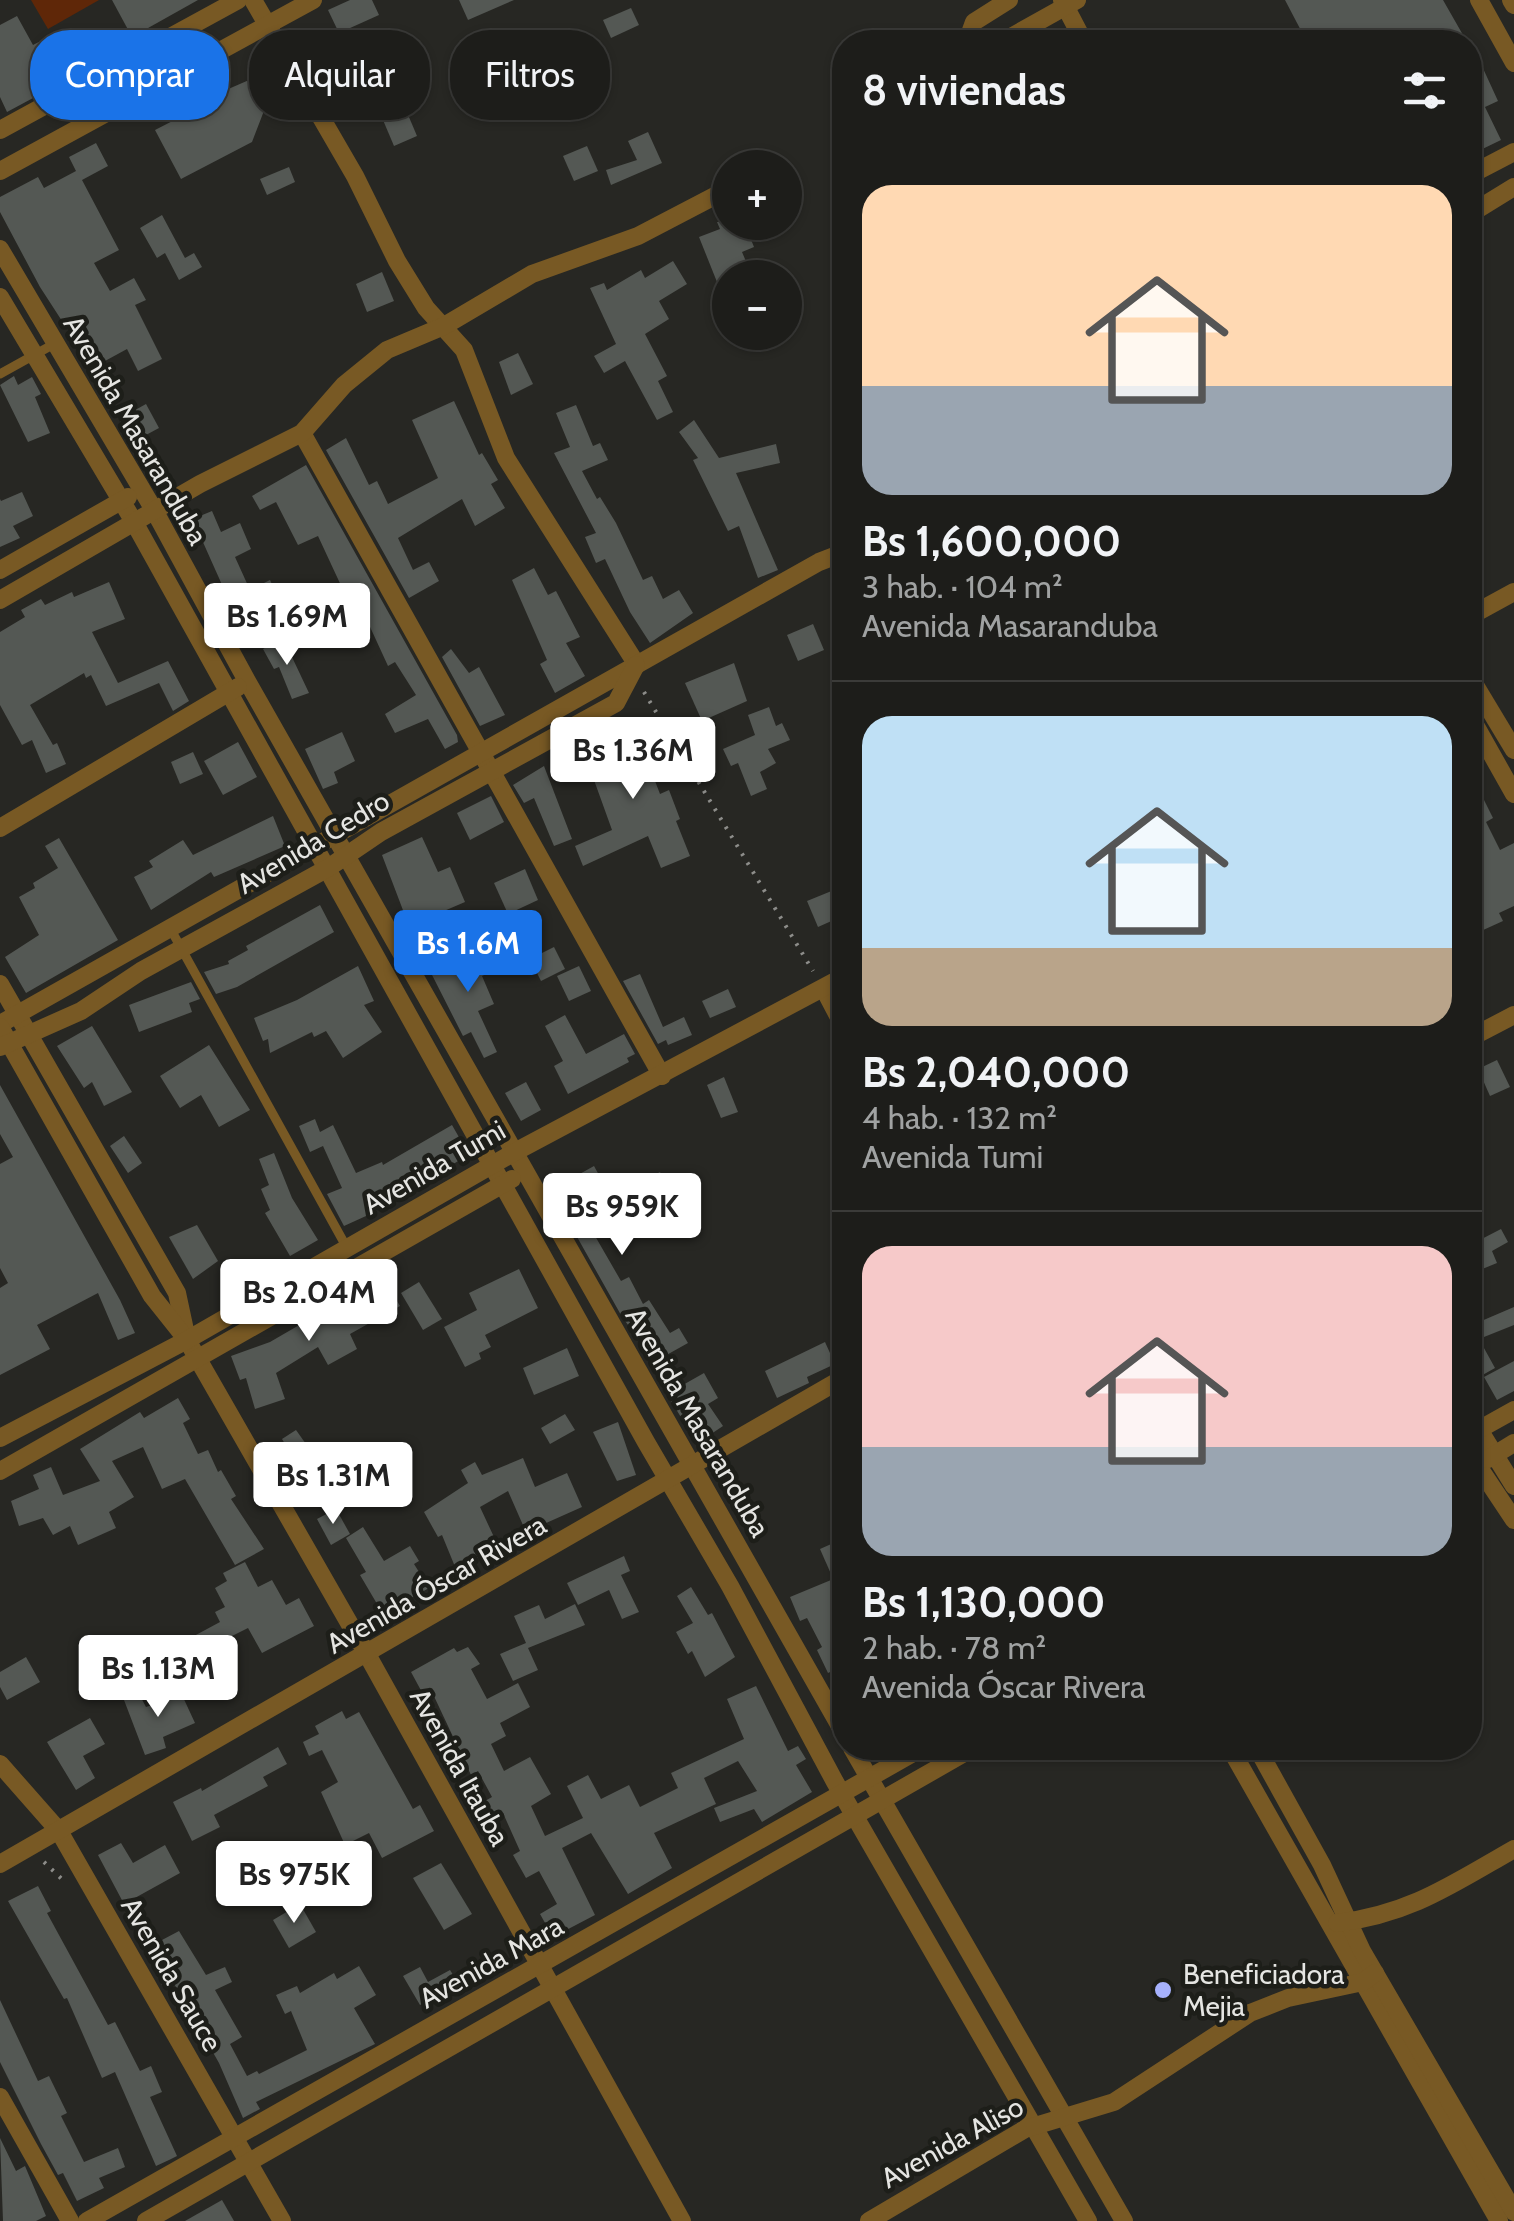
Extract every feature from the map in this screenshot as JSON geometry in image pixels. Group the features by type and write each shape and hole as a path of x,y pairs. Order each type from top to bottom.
{"street":[{"path":"0,130 238,0"},
{"path":"253,0 355,176 398,262 426,308 464,350 506,458 636,665"},
{"path":"0,171 266,26 286,6 313,0"},
{"path":"971,30 974,22 1009,0"},
{"path":"1480,0 1514,63"},
{"path":"1022,30 1068,2 1079,30"},
{"path":"1482,168 1514,152"},
{"path":"1482,207 1514,187"},
{"path":"0,600 154,510 302,433 344,385 387,350 444,326 532,274 638,236 712,197"},
{"name":"Avenida Masaranduba","path":"0,249 154,510 246,681 832,1711"},
{"path":"0,296 119,503 134,522 854,1815 1088,2221"},
{"path":"302,433 662,1076"},
{"path":"0,570 141,488"},
{"name":"Avenida Cedro","path":"9,1031 170,928 832,557"},
{"path":"1482,609 1514,592"},
{"name":"Avenida Cedro","path":"9,1031 82,1011 328,868 382,832 616,703 636,665"},
{"path":"0,828 246,681"},
{"path":"1482,697 1514,750"},
{"path":"1482,737 1514,794"},
{"name":"Avenida Itauba","path":"0,984 9,1031 177,1293 187,1340 197,1360 368,1656 682,2221"},
{"name":"Avenida Tumi","path":"0,1438 187,1340 492,1165 832,984"},
{"path":"824,989 832,1004"},
{"path":"1482,1032 1514,1015"},
{"name":"Avenida Tumi","path":"0,1471 524,1172"},
{"name":"Avenida Óscar Rivera","path":"0,1864 368,1656 832,1386"},
{"path":"1482,1422 1514,1410"},
{"path":"1482,1438 1514,1486"},
{"path":"1482,1459 1514,1443"},
{"path":"1482,1476 1514,1520"},
{"path":"859,1760 1124,2221"},
{"name":"Avenida Mara","path":"86,2221 901,1760"},
{"name":"Avenida Mara","path":"146,2221 952,1760"},
{"path":"1237,1760 1328,1924 1369,1977 1514,2212"},
{"path":"1264,1760 1322,1865 1369,1977 1500,2221"},
{"name":"Avenida Sauce","path":"0,1764 59,1832 186,2056 237,2136 282,2221"},
{"path":"1328,1924 1413,1906 1514,1849"},
{"name":"Avenida Aliso","path":"869,2221 1034,2126 1114,2102 1250,2013 1288,1998 1369,1977"},
{"path":"0,2097 70,2221"}],"lane":[{"path":"0,374 54,344"},
{"path":"170,928 347,1248"}],"path":[{"path":"636,665 635,677 824,989"}],"shaded area":[{"path":"31,0 99,0 48,29"}],"building":[{"path":"112,0 198,0 144,30 128,30"},
{"path":"350,0 372,0 379,15 338,30 328,10"},
{"path":"459,0 514,0 468,20"},
{"path":"1285,0 1443,0 1460,30 1301,30"},
{"path":"631,8 639,25 611,38 603,20"},
{"path":"17,16 30,40 30,100 7,112 0,97 0,25"},
{"path":"1482,66 1498,101 1485,107 1501,140 1482,149"},
{"path":"249,80 249,120 260,120 252,142 181,179 155,130 174,120 229,120 229,89"},
{"path":"383,120 410,120 417,136 394,146"},
{"path":"648,132 662,163 611,185 606,170 637,160 628,141"},
{"path":"96,143 108,166 82,180 119,250 94,263 110,291 134,278 146,300 135,305 162,359 138,371 127,349 105,361 99,351 86,358 40,287 0,212 0,197 38,177 44,188 76,171 69,157"},
{"path":"587,146 598,171 574,181 563,156"},
{"path":"289,167 295,182 267,195 260,179"},
{"path":"162,215 185,258 194,253 202,267 179,280 165,253 157,258 140,228"},
{"path":"712,232 712,240 751,240 754,247 742,252 745,260 712,260 712,270 699,237"},
{"path":"673,261 687,284 659,301 669,319 645,334 667,376 658,381 673,412 657,420 625,361 604,373 594,356 616,344 590,288 604,283 607,290 641,270 645,278"},
{"path":"382,272 394,301 367,312 356,284"},
{"path":"518,353 533,384 511,395 499,362"},
{"path":"14,376 18,385 32,377 41,394 35,397 50,433 28,442 0,385"},
{"path":"454,401 479,455 482,453 498,480 491,484 505,508 475,526 462,499 398,538 413,570 429,562 439,581 409,598 326,450 346,438 369,485 377,481 388,504 438,478 412,420"},
{"path":"146,404 159,428 131,443 119,419"},
{"path":"576,405 593,446 600,443 608,460 582,471 597,499 600,497 616,523 643,580 652,576 663,599 679,590 693,613 650,643 605,559 596,563 585,537 596,533 554,453 570,447 556,413"},
{"path":"694,420 719,458 776,444 780,463 736,473 778,570 758,578 739,526 728,531 693,460 698,458 679,432"},
{"path":"306,465 457,735 458,742 445,749 428,719 395,733 385,714 416,695 395,662 388,666 365,616 357,620 318,536 298,545 276,502 260,510 252,496"},
{"path":"22,492 33,516 13,526 20,538 0,547 0,499"},
{"path":"212,511 221,532 240,523 251,549 235,557 250,590 270,580 281,603 232,627 218,600 227,596 202,540 192,544 183,523"},
{"path":"534,568 548,595 556,591 580,637 566,643 585,676 555,693 540,664 547,660 512,580"},
{"path":"109,582 125,619 92,632 118,683 168,661 189,701 173,711 159,683 106,706 91,675 86,678 84,673 30,705 53,745 57,743 66,764 46,773 32,740 22,745 0,705 0,632 25,617 21,610 41,599 45,605 72,592 74,597"},
{"path":"813,624 824,650 798,661 787,635"},
{"path":"283,638 309,693 292,699 279,667 274,669 263,649"},
{"path":"451,649 469,673 479,667 505,715 480,726 442,657"},
{"path":"734,663 747,701 702,721 685,683"},
{"path":"769,707 776,726 782,723 790,740 768,749 776,763 760,772 767,789 751,796 738,763 731,766 723,749 755,735 748,715"},
{"path":"631,718 660,794 669,790 690,856 661,868 648,836 583,866 575,846 612,830 594,780 611,772 595,734"},
{"path":"342,732 355,761 334,772 338,783 323,789 305,749"},
{"path":"238,742 257,777 223,795 204,761"},
{"path":"193,752 203,774 180,784 171,762"},
{"path":"544,766 572,839 554,846 534,798 524,803 513,785"},
{"path":"491,796 504,822 470,840 457,813"},
{"path":"1482,796 1493,818 1486,822 1500,850 1514,843 1514,906 1499,913 1503,921 1482,931"},
{"path":"273,816 285,846 214,877 211,872 151,910 134,877 153,867 149,861 183,840 193,855"},
{"path":"422,837 438,872 450,867 465,902 409,926 382,855"},
{"path":"59,838 118,940 26,993 5,957 39,935 19,897 58,868 45,846"},
{"path":"525,869 538,900 508,914 494,883"},
{"path":"832,891 832,921 818,927 807,901"},
{"path":"320,905 334,932 237,987 216,994 204,972 229,964 228,961 248,950 246,946"},
{"path":"554,947 565,969 541,981 530,959"},
{"path":"460,952 468,966 494,952 502,966 482,976 494,1004 478,1011 497,1052 484,1058 471,1032 463,1036 429,969"},
{"path":"358,966 374,1001 364,1005 382,1032 343,1058 326,1031 314,1037 312,1032 270,1053 268,1039 263,1041 254,1018 297,1000"},
{"path":"579,966 591,991 569,1001 557,976"},
{"path":"640,974 663,1027 684,1017 692,1035 668,1045 666,1040 658,1044 623,981"},
{"path":"191,982 200,999 189,1003 192,1012 139,1032 129,1005"},
{"path":"728,989 736,1007 710,1018 702,1001"},
{"path":"565,1015 586,1054 624,1034 635,1054 627,1058 629,1062 568,1094 554,1066 563,1061 545,1026"},
{"path":"92,1026 132,1092 104,1106 92,1082 84,1088 57,1046"},
{"path":"209,1045 250,1110 219,1127 201,1095 180,1108 160,1076"},
{"path":"1497,1060 1510,1087 1490,1096 1482,1067"},
{"path":"724,1077 738,1112 721,1118 707,1085"},
{"path":"526,1082 541,1110 521,1121 505,1093"},
{"path":"0,1085 135,1333 118,1340 98,1293 37,1325 50,1349 0,1375 0,1288 8,1283 0,1268 0,1164 13,1157 0,1134"},
{"path":"315,1119 320,1132 333,1125 356,1173 382,1162 383,1165 452,1125 460,1139 451,1145 460,1160 426,1180 420,1171 371,1196 377,1211 344,1226 327,1194 342,1188 323,1146 310,1152 299,1126"},
{"path":"124,1136 142,1163 128,1173 110,1146"},
{"path":"274,1153 292,1198 318,1240 290,1256 265,1213 270,1210 261,1189 269,1185 259,1159"},
{"path":"594,1166 611,1197 660,1172 668,1190 591,1229 621,1281 629,1277 643,1304 649,1300 670,1333 679,1328 688,1343 654,1362 621,1315 563,1212 589,1199 576,1176"},
{"path":"197,1225 218,1261 193,1279 169,1237"},
{"path":"1501,1229 1508,1242 1492,1251 1497,1263 1482,1269 1482,1239"},
{"path":"519,1269 538,1308 485,1335 491,1347 479,1353 481,1359 465,1367 444,1327 477,1310 469,1293"},
{"path":"419,1282 442,1319 423,1330 401,1293"},
{"path":"387,1284 400,1306 350,1334 357,1349 328,1365 318,1347 276,1373 285,1399 255,1409 246,1378 240,1380 231,1356 270,1342 332,1306 336,1314"},
{"path":"1514,1307 1514,1325 1482,1338 1482,1321"},
{"path":"825,1342 832,1357 832,1365 807,1377 809,1383 777,1398 765,1371"},
{"path":"1482,1344 1495,1368 1482,1375"},
{"path":"567,1348 579,1376 534,1395 523,1368"},
{"path":"1514,1361 1514,1391 1497,1400 1484,1377"},
{"path":"704,1373 718,1398 708,1404 723,1426 702,1440 686,1417 682,1419 667,1394"},
{"path":"178,1398 190,1419 183,1423 198,1454 208,1450 236,1496 231,1499 264,1549 235,1565 185,1479 162,1489 143,1447 112,1461 134,1497 109,1512 116,1528 78,1545 70,1526 53,1535 43,1518 19,1526 11,1501 39,1489 33,1475 51,1467 63,1495 100,1481 80,1449 140,1412 144,1418"},
{"path":"565,1414 575,1430 550,1444 541,1428"},
{"path":"618,1422 636,1475 617,1481 593,1432"},
{"path":"296,1430 328,1475 311,1487 282,1439"},
{"path":"523,1458 535,1487 567,1473 582,1507 526,1532 508,1491 480,1507 500,1550 474,1561 477,1567 458,1574 442,1535 438,1537 424,1512 468,1483 461,1470 475,1462 482,1475"},
{"path":"336,1509 350,1534 331,1545 317,1519"},
{"path":"363,1527 384,1561 410,1546 419,1561 414,1564 429,1588 383,1614 360,1575 366,1572 346,1538"},
{"path":"832,1544 832,1574 831,1574 820,1549"},
{"path":"624,1556 630,1571 621,1575 639,1612 622,1619 609,1590 578,1605 567,1583"},
{"path":"245,1562 258,1587 272,1580 286,1605 299,1598 314,1626 262,1653 248,1628 210,1647 218,1662 175,1689 159,1665 184,1648 181,1643 220,1622 215,1612 225,1607 215,1588 227,1581 223,1573"},
{"path":"831,1580 832,1671 828,1673 817,1650 822,1647 807,1618 800,1621 790,1597"},
{"path":"691,1587 708,1615 712,1613 735,1657 705,1677 692,1651 688,1654 676,1632 693,1623 677,1596"},
{"path":"575,1604 585,1625 528,1648 538,1670 513,1681 500,1654 526,1643 514,1616 539,1605 545,1619"},
{"path":"468,1647 480,1664 471,1669 487,1699 518,1683 530,1707 500,1723 506,1736 491,1744 504,1771 530,1757 551,1794 531,1806 545,1836 583,1818 567,1786 588,1775 601,1799 629,1785 640,1807 678,1788 671,1773 744,1739 727,1699 756,1686 788,1751 798,1746 806,1759 796,1765 812,1792 762,1822 754,1809 720,1822 714,1808 757,1791 738,1761 704,1778 716,1804 654,1833 672,1868 628,1894 591,1833 562,1848 595,1915 553,1937 540,1914 557,1904 539,1871 526,1878 513,1855 520,1851 503,1813 487,1822 478,1805 492,1797 478,1771 471,1775 432,1692 424,1696 411,1672 454,1648 457,1652"},
{"path":"26,1657 40,1682 7,1700 0,1687 0,1672"},
{"path":"138,1692 146,1707 182,1695 195,1723 163,1737 166,1748 145,1755 124,1700"},
{"path":"342,1711 346,1719 359,1712 413,1809 420,1805 434,1831 382,1858 369,1833 345,1845 321,1792 338,1782 322,1750 309,1756 303,1742 319,1734 315,1726"},
{"path":"90,1718 105,1744 83,1756 95,1778 76,1790 47,1742"},
{"path":"278,1747 287,1764 263,1777 268,1786 214,1815 220,1827 192,1841 173,1802 201,1788 202,1791"},
{"path":"121,1843 133,1863 165,1845 180,1873 124,1904 98,1855"},
{"path":"441,1863 472,1914 444,1930 413,1878"},
{"path":"38,1886 51,1911 47,1913 108,2025 115,2022 140,2071 151,2066 162,2092 150,2097 177,2156 156,2166 115,2072 102,2078 67,1998 64,1999 8,1901"},
{"path":"300,1904 316,1932 289,1948 273,1920"},
{"path":"179,1931 206,1975 225,1967 232,1982 215,1990 242,2037 230,2044 247,2076 307,2050 291,2011 285,2014 276,1995 297,1986 300,1993 334,1973 337,1979 359,1966 376,1995 354,2008 375,2044 256,2102 260,2109 243,2118 219,2063 172,1980 162,1985 145,1949"},
{"path":"420,1967 428,1982 450,1970 458,1983 420,2005 403,1976"},
{"path":"0,2000 38,2081 49,2076 67,2113 61,2116 84,2162 118,2148 125,2167 99,2178 104,2188 77,2201 63,2173 58,2175 0,2062"},
{"path":"0,2138 16,2171 25,2166 46,2216 36,2221 3,2221"},
{"path":"222,2200 234,2221 185,2221"}],"place":[{"name":"Beneficiadora Mejia","path":"1163,1990"}]}
